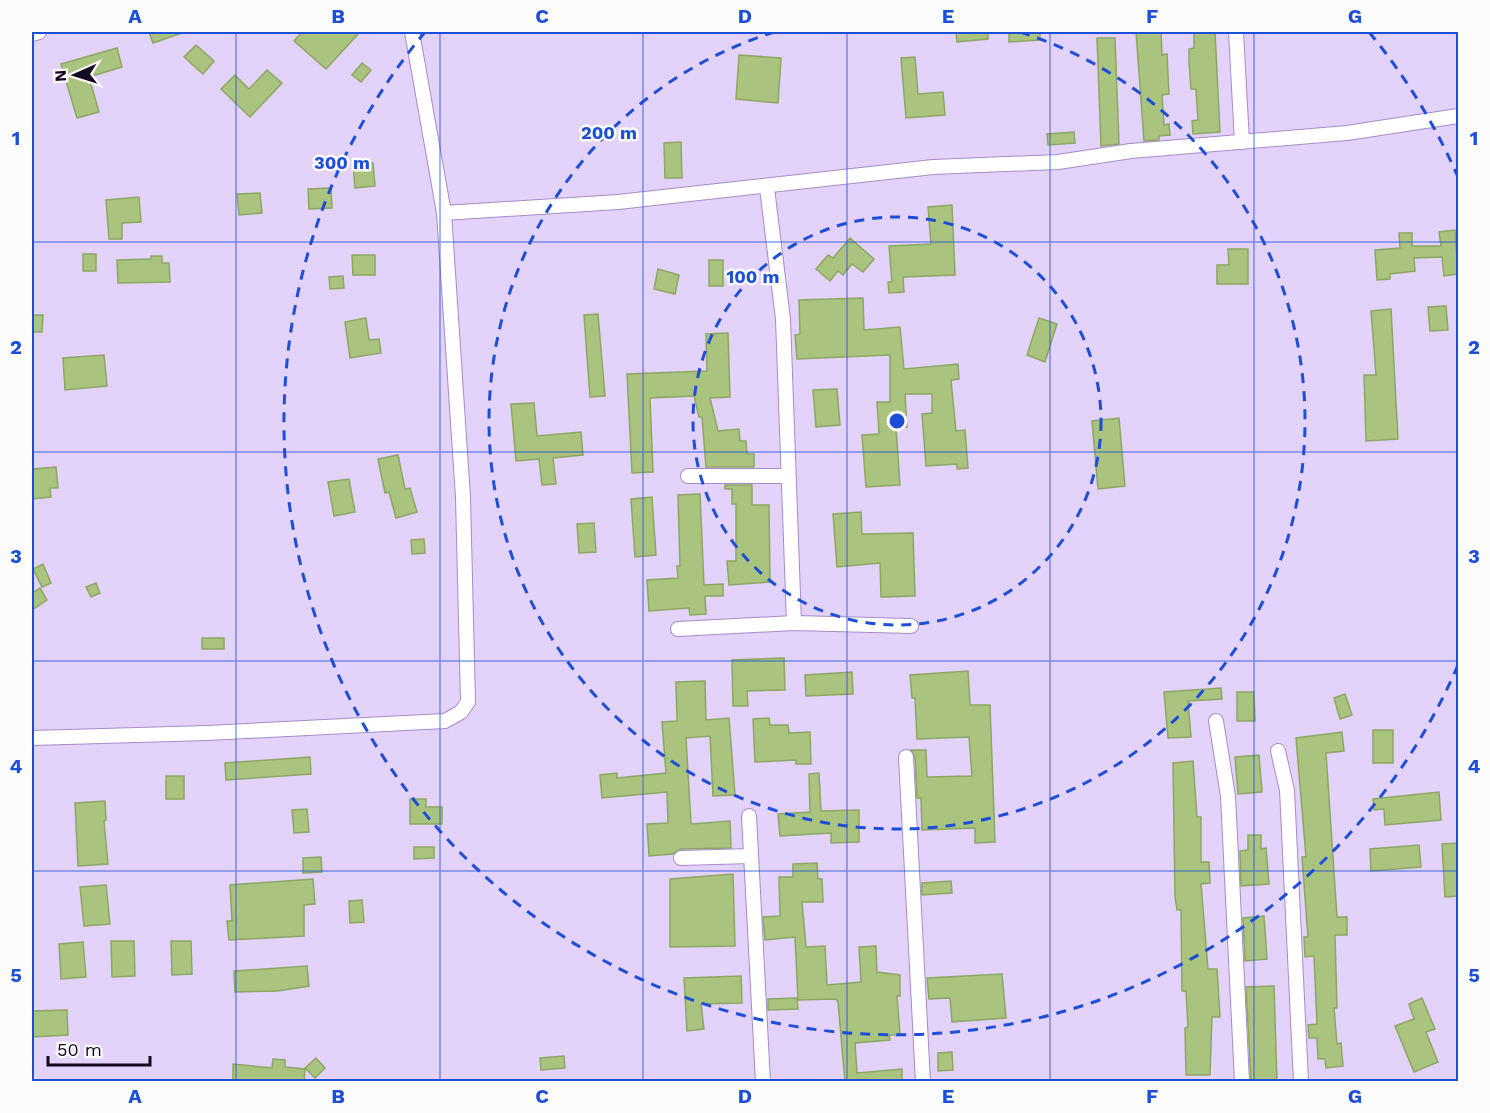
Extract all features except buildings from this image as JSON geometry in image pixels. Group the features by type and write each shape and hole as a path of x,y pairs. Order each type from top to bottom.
{"street":[{"path":"32,738 207,733 445,721 461,712 468,702 463,496 444,213 412,32"},
{"path":"1236,32 1242,142"},
{"path":"444,213 618,202 767,188 933,167 1058,162 1131,151 1347,133 1458,116"},
{"path":"767,188 783,319 794,623"},
{"path":"688,476 788,476"},
{"path":"678,629 794,623 911,626"},
{"path":"1216,721 1228,796 1242,1082"},
{"path":"1278,751 1287,790 1301,1082"},
{"path":"906,757 923,1082"},
{"path":"749,816 763,1082"},
{"path":"681,858 751,856"}]}
